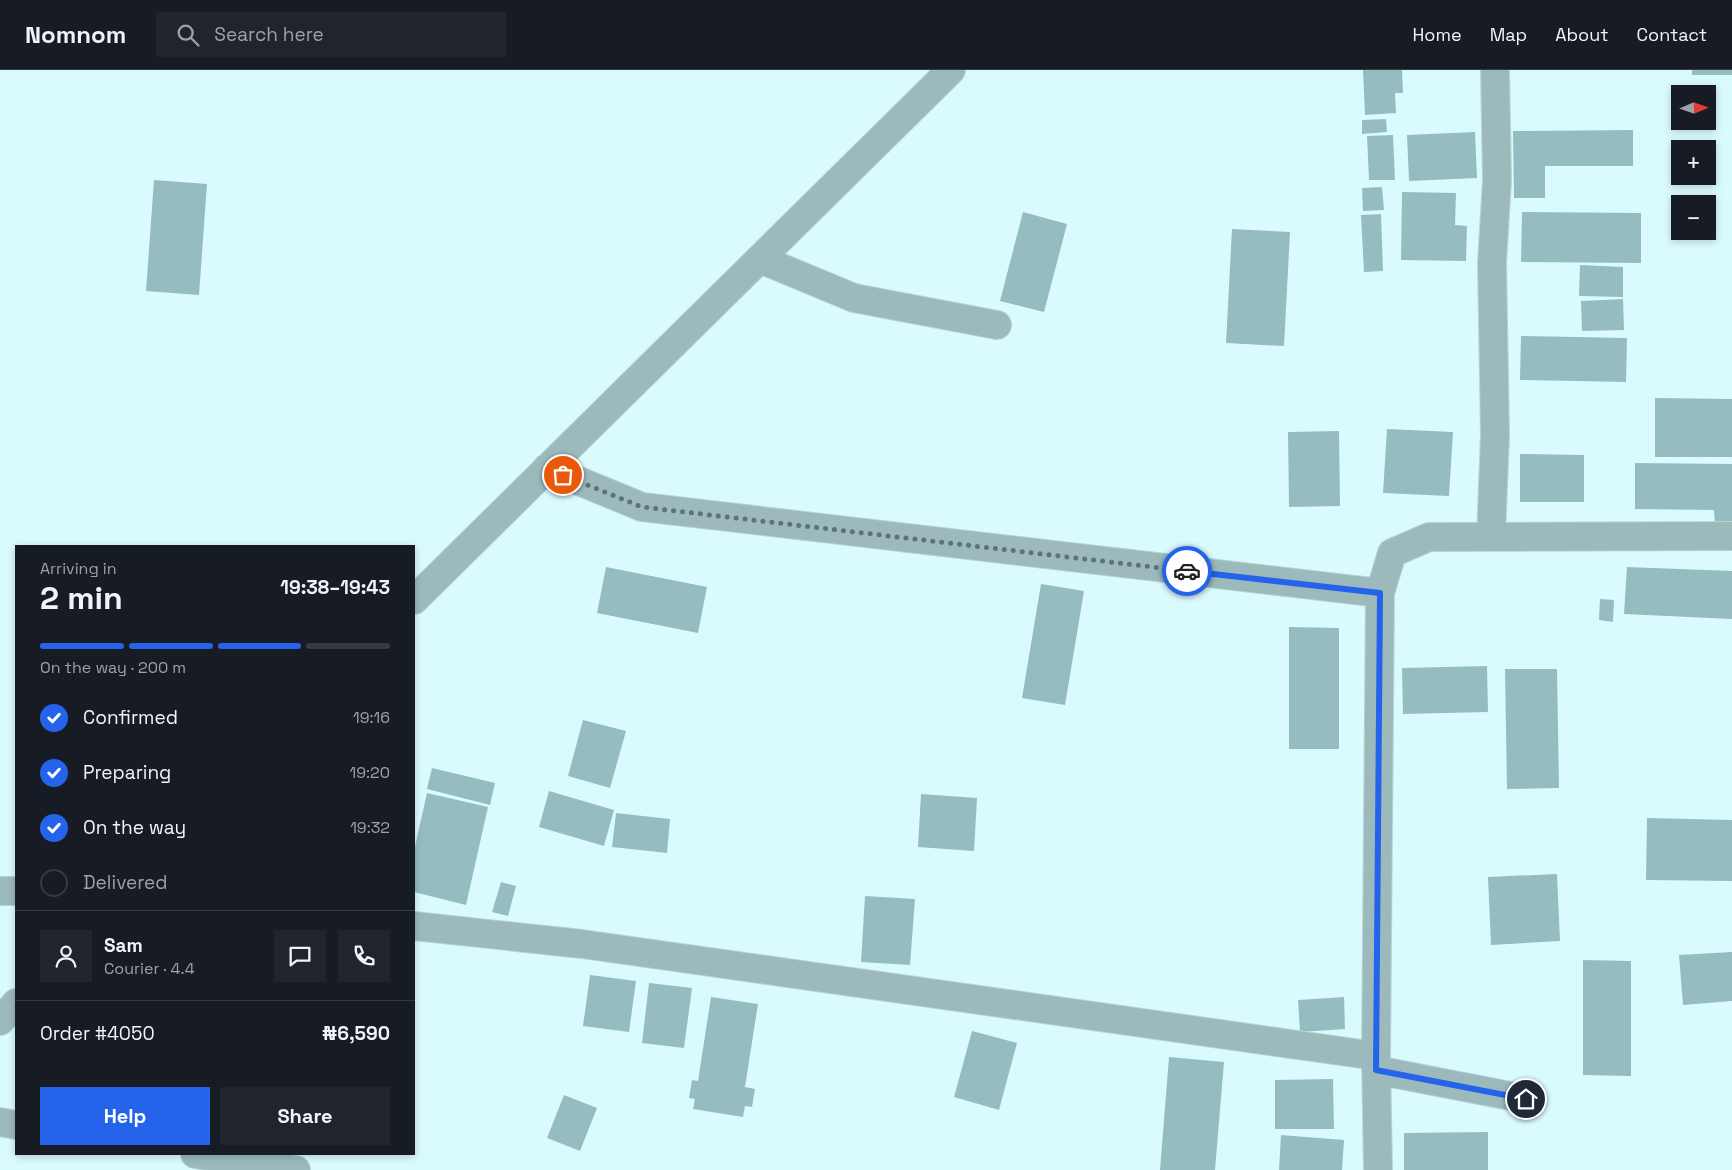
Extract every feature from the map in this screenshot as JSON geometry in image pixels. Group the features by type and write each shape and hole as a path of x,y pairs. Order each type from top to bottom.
{"street":[{"path":"415,599 951,70"},
{"path":"1491,536 1495,435 1492,263 1497,180 1495,70"},
{"path":"760,259 854,298 997,325"},
{"path":"548,468 642,507 1380,593"},
{"path":"1378,1170 1376,1063 1380,593 1392,552 1429,537 1732,536"},
{"path":"0,891 15,891"},
{"path":"415,926 582,944 1376,1063 1526,1099"},
{"path":"0,1021 15,1004"},
{"path":"0,1122 15,1124"},
{"path":"201,1155 296,1170"}],"building":[{"path":"1363,70 1402,70 1403,93 1395,93 1396,113 1365,115"},
{"path":"1692,70 1732,70 1732,75 1692,75"},
{"path":"1386,119 1387,132 1362,134 1362,120"},
{"path":"1633,130 1633,166 1545,166 1545,198 1514,198 1513,131"},
{"path":"1475,132 1477,178 1409,181 1407,135"},
{"path":"1393,135 1395,180 1369,180 1367,136"},
{"path":"154,180 207,184 199,295 146,291"},
{"path":"1382,187 1384,210 1363,211 1362,188"},
{"path":"1402,192 1456,193 1455,225 1467,226 1466,261 1401,260"},
{"path":"1023,212 1067,224 1044,312 1000,301"},
{"path":"1522,212 1641,213 1641,263 1521,262"},
{"path":"1381,214 1383,271 1364,272 1361,215"},
{"path":"1232,229 1290,232 1284,346 1226,343"},
{"path":"1580,265 1623,267 1623,297 1579,296"},
{"path":"1623,299 1624,330 1582,331 1581,301"},
{"path":"1521,336 1627,338 1626,382 1520,380"},
{"path":"1655,398 1732,399 1732,457 1655,457"},
{"path":"1387,429 1453,432 1449,496 1383,493"},
{"path":"1339,431 1340,506 1289,507 1288,432"},
{"path":"1520,454 1584,455 1584,502 1520,502"},
{"path":"1635,463 1732,464 1732,526 1715,526 1714,510 1635,509"},
{"path":"606,567 707,587 698,633 597,613"},
{"path":"1627,567 1732,571 1732,619 1624,614"},
{"path":"1041,584 1084,591 1065,705 1022,698"},
{"path":"1600,599 1614,600 1613,622 1599,620"},
{"path":"1289,627 1339,628 1339,749 1289,749"},
{"path":"1487,666 1488,712 1403,714 1402,668"},
{"path":"1505,669 1557,669 1559,788 1507,789"},
{"path":"583,720 626,731 610,788 568,776"},
{"path":"432,768 495,783 490,805 427,789"},
{"path":"549,791 614,810 604,846 539,827"},
{"path":"427,793 488,807 466,905 415,892 415,847"},
{"path":"921,794 977,798 974,851 918,847"},
{"path":"616,813 670,819 667,853 612,847"},
{"path":"1647,818 1732,820 1732,881 1646,880"},
{"path":"1557,874 1560,941 1491,945 1488,877"},
{"path":"501,882 516,886 508,916 492,912"},
{"path":"865,896 915,899 910,965 861,962"},
{"path":"1732,952 1732,1001 1683,1005 1679,955"},
{"path":"1583,960 1631,961 1631,1076 1583,1075"},
{"path":"590,975 636,981 629,1032 583,1026"},
{"path":"649,983 692,988 684,1048 642,1043"},
{"path":"711,997 758,1004 745,1087 755,1089 752,1107 745,1106 743,1117 693,1109 695,1099 689,1098 692,1080 698,1081"},
{"path":"1344,997 1345,1029 1300,1032 1298,1000"},
{"path":"972,1031 1017,1043 999,1110 954,1097"},
{"path":"1169,1057 1224,1062 1215,1170 1160,1170"},
{"path":"1333,1079 1334,1129 1275,1129 1275,1080"},
{"path":"564,1095 597,1108 580,1151 547,1138"},
{"path":"1488,1132 1488,1170 1404,1170 1404,1133"},
{"path":"1281,1135 1344,1140 1342,1170 1279,1170"}],"way so far":[{"path":"563,475 642,507 1187,571"}],"route":[{"path":"1187,571 1380,593 1376,1070 1526,1099"}]}
